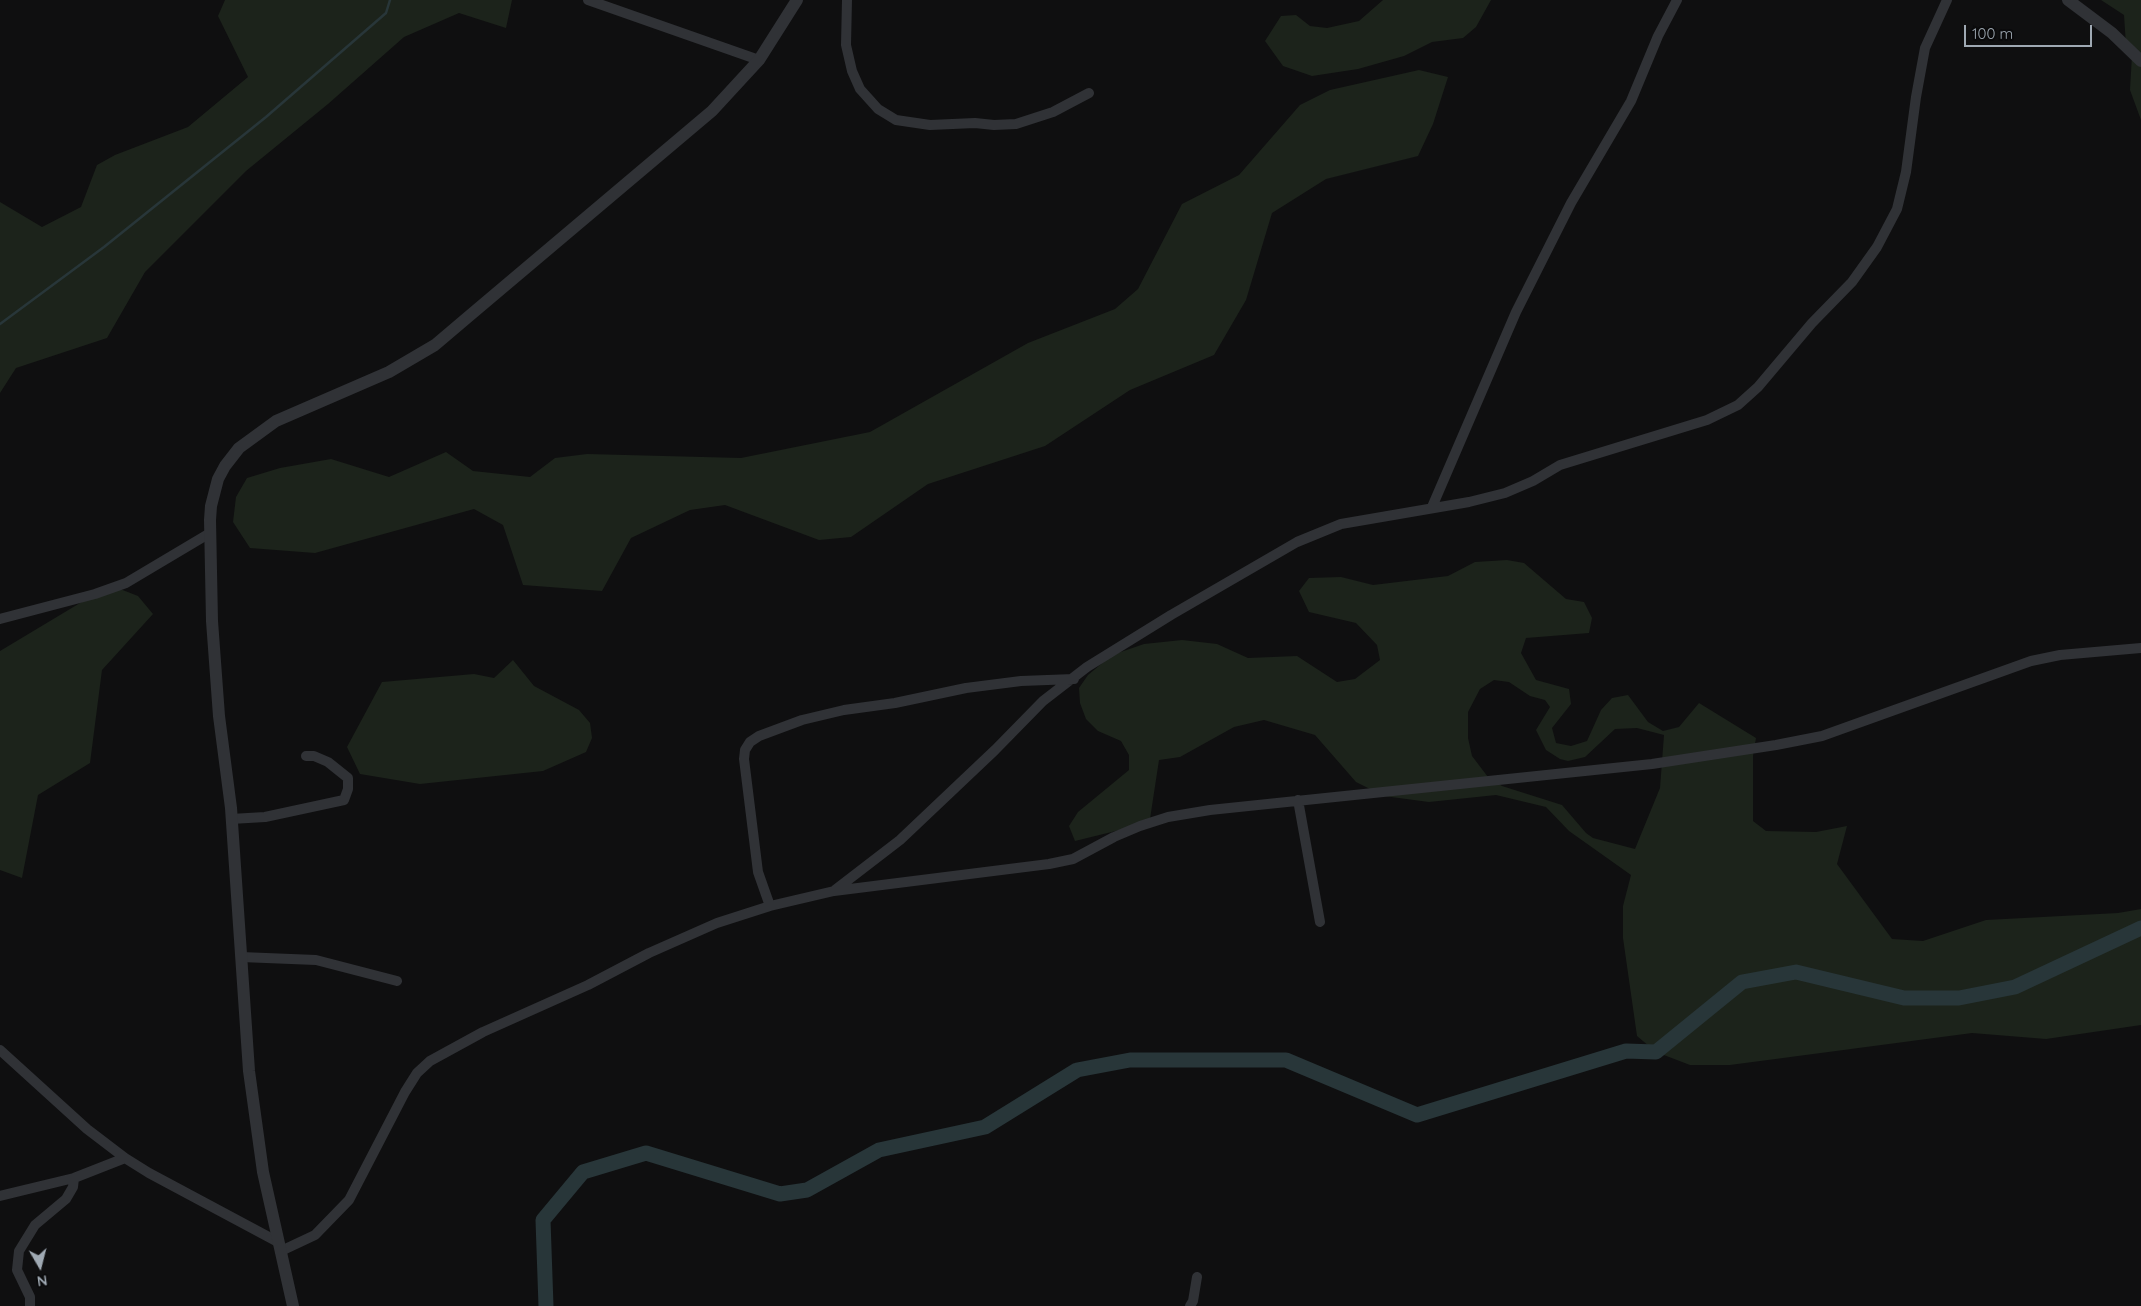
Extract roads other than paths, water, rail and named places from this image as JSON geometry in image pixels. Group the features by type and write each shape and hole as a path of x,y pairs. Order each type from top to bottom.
{"street":[{"path":"588,0 759,60"},
{"path":"293,1306 264,1172 251,1095 231,819 216,680 210,533 211,506 218,479 232,456 250,438 276,421 389,372 435,345 690,130 736,87 759,60 797,0"},
{"path":"847,0 846,44 852,71 860,89 878,109 896,120 930,125 1016,124 1052,112 1089,94"},
{"path":"1432,507 1516,312 1571,203 1631,101 1658,36 1677,0"},
{"path":"834,891 900,840 996,750 1043,701 1100,658 1297,542 1341,524 1469,502 1505,493 1533,481 1560,465 1707,420 1738,405 1758,387 1812,323 1852,282 1877,247 1897,209 1906,172 1925,48 1947,0"},
{"path":"2068,0 2112,33 2141,61"},
{"path":"0,619 95,594 126,583 210,533"},
{"path":"0,1050 87,1129 125,1158 280,1246 308,1240 322,1230 349,1200 405,1092 417,1072 430,1061 483,1032 588,984 648,953 718,923 770,906 834,891 1049,864 1073,859 1114,837 1168,817 1298,800 1652,764 1741,752 1822,736 2031,661 2060,655 2141,648"},
{"path":"770,906 758,872 744,759 745,750 750,742 759,736 802,720 844,710 895,703 966,688 1021,681 1075,678"},
{"path":"231,819 265,817 344,800 348,789 348,778 328,762 314,756 306,756"},
{"path":"1298,800 1320,922"},
{"path":"241,957 316,960 397,980"},
{"path":"0,1196 74,1178 125,1158"},
{"path":"30,1306 30,1297 17,1270 19,1251 35,1225 66,1199 73,1187 74,1178"},
{"path":"1190,1306 1193,1301 1197,1277"}],"waterway":[{"path":"0,324 104,247 266,117 386,13 390,0"},
{"path":"546,1306 543,1220 583,1172 646,1153 780,1194 807,1190 879,1150 985,1127 1077,1070 1130,1060 1286,1060 1417,1115 1626,1051 1656,1052 1742,982 1796,972 1904,998 1959,998 2015,987 2141,928"}]}
